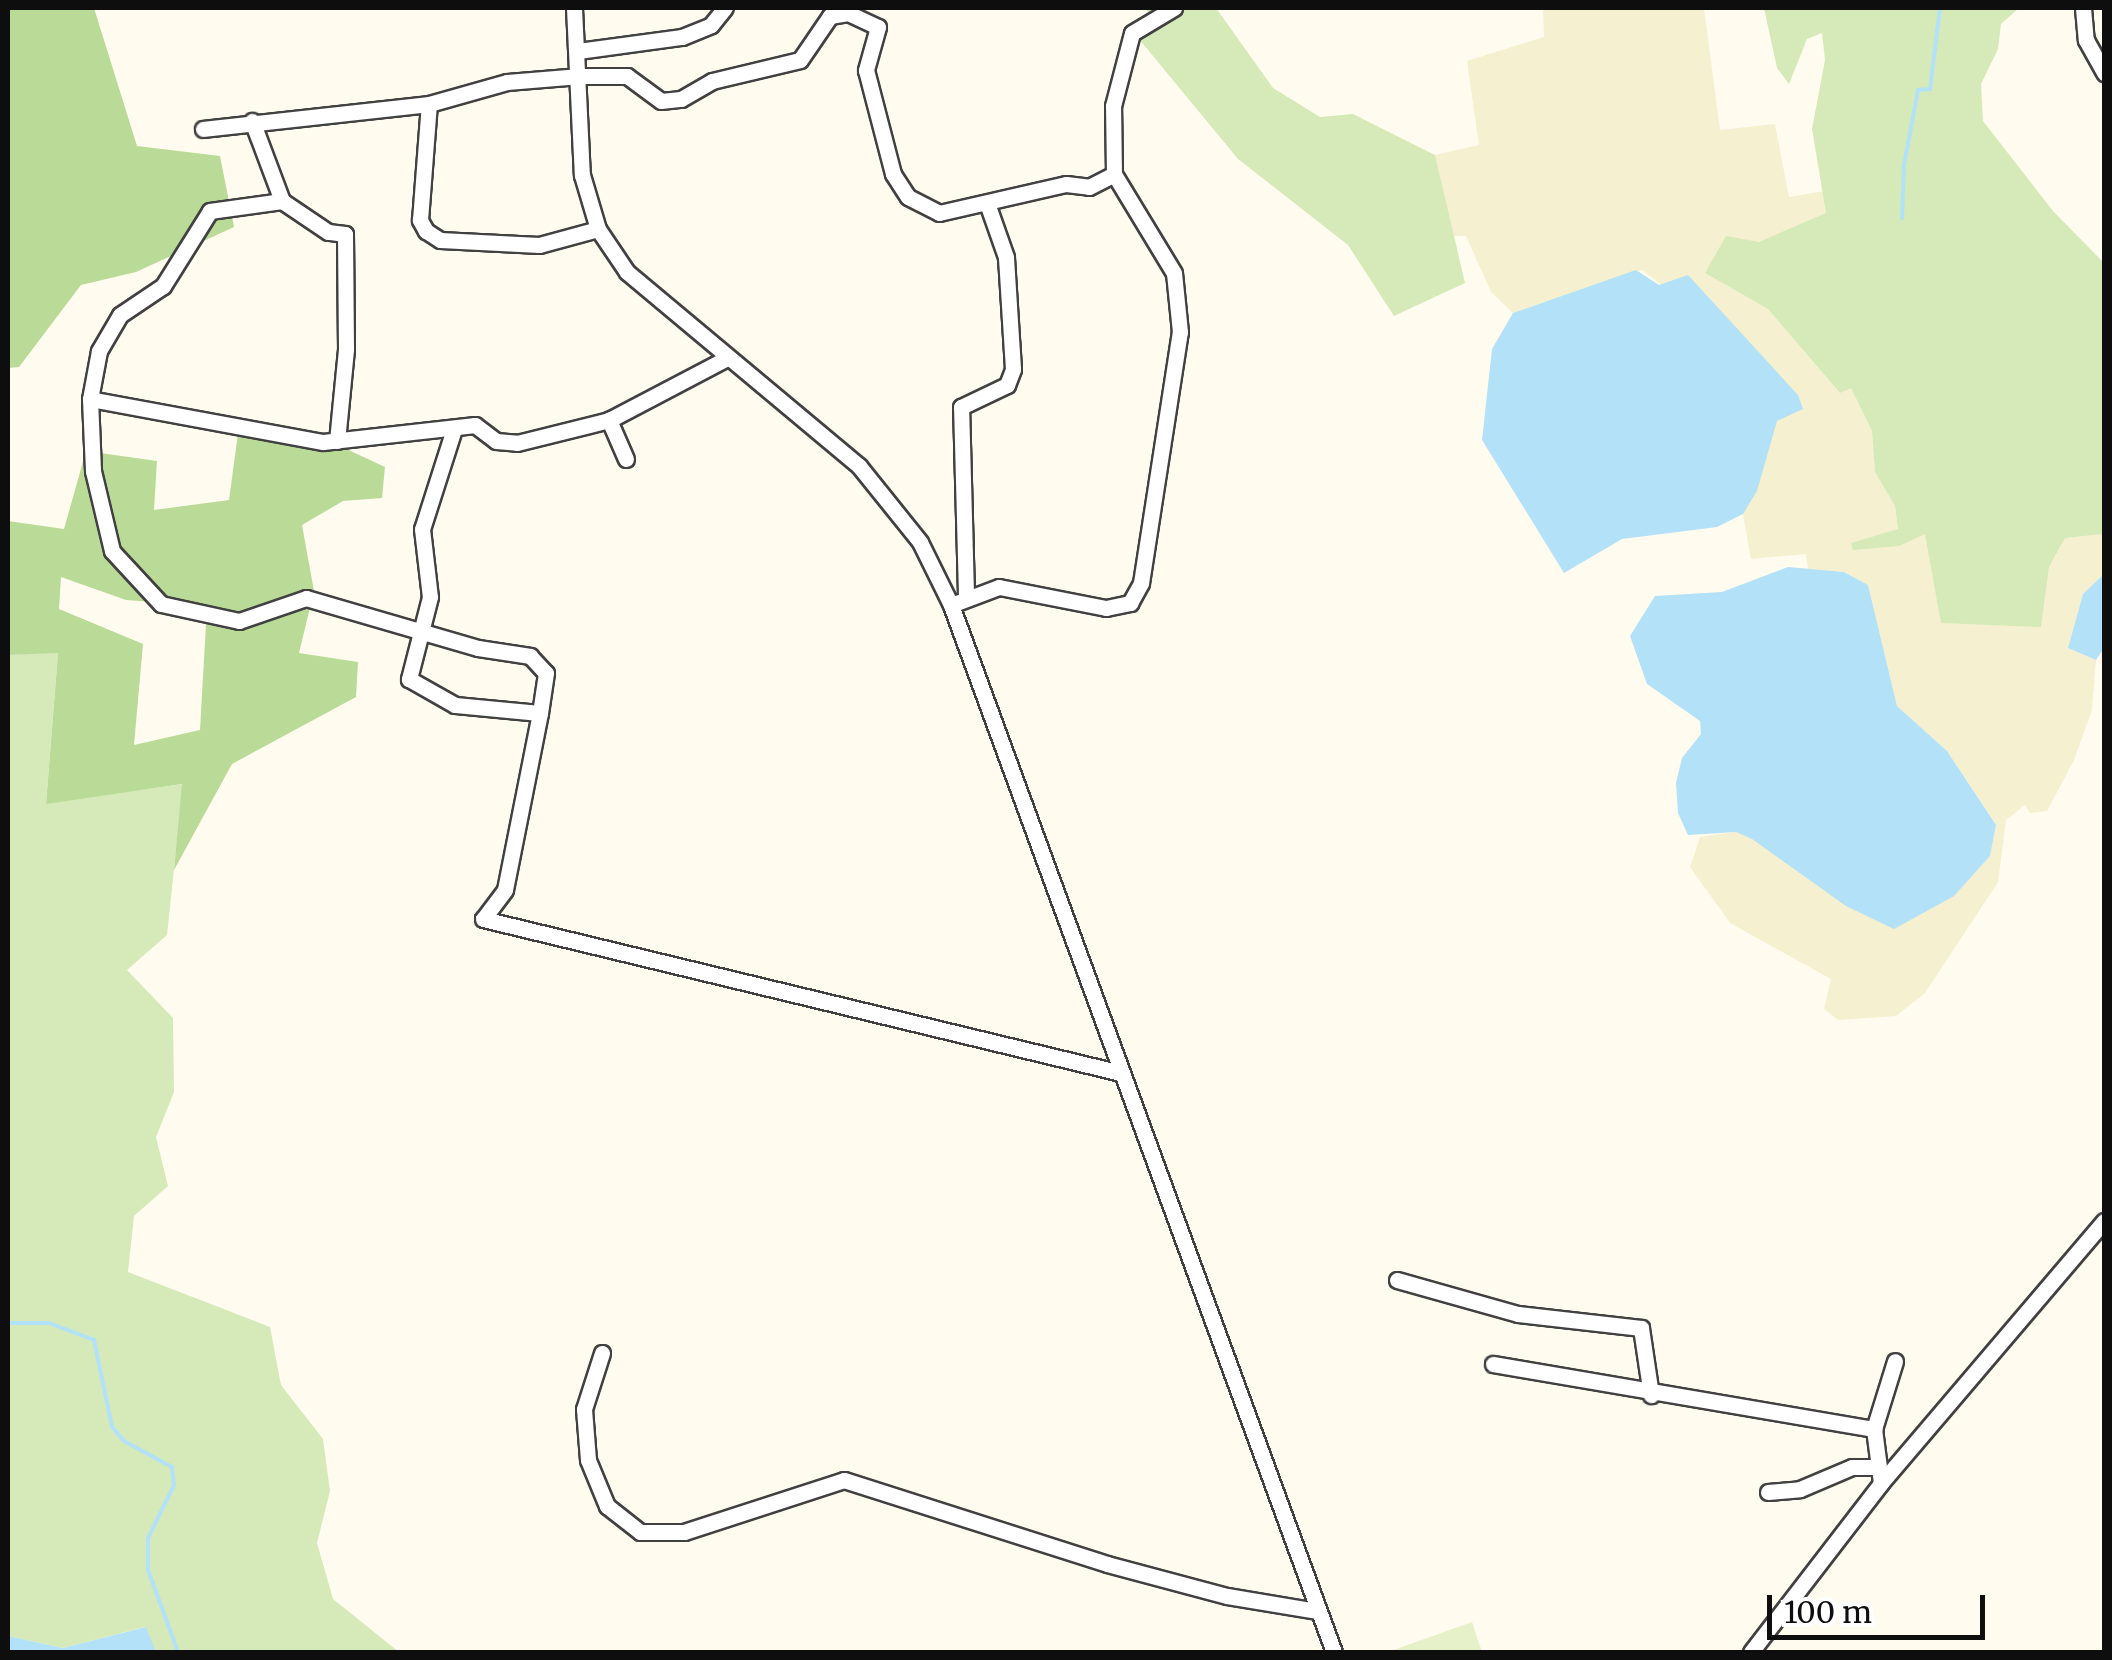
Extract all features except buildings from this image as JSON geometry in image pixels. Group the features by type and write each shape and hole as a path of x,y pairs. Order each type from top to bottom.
{"street":[{"path":"574,8 582,175 598,229 627,272 725,359 821,429 859,466 920,542 951,605 1334,1652"},
{"path":"578,51 682,37 711,26 725,8"},
{"path":"951,605 966,595 998,587 1106,608 1130,603 1141,583 1180,332 1174,273 1114,174 1120,64 1132,33 1174,8"},
{"path":"2083,8 2086,40 2104,73"},
{"path":"204,129 430,104 507,82 580,76 627,76 661,101 680,98 712,81 800,60 825,12 848,14 878,28 866,70 893,174 908,197 939,213 1066,184 1089,188 1114,174"},
{"path":"430,104 420,220 426,231 440,240 539,245 598,229"},
{"path":"252,121 282,201 328,232 344,234 346,350 337,441"},
{"path":"282,201 210,211 163,286 120,315 99,350 90,399 93,471 112,551 161,604 238,621 306,598 420,634 530,656 546,673 540,713 505,890 483,919 1121,1073"},
{"path":"966,595 961,408 1008,384 1013,369 1006,257 987,203"},
{"path":"90,399 337,441 475,425 496,440 517,443 610,420 725,359"},
{"path":"610,420 626,459"},
{"path":"454,429 422,529 430,596 409,679 429,696 456,705 540,713"},
{"path":"1751,1652 1879,1475 2104,1221"},
{"path":"1396,1280 1518,1314 1641,1328 1652,1395"},
{"path":"602,1353 584,1409 588,1460 607,1506 640,1532 684,1532 844,1480 1106,1564 1227,1596 1318,1611"},
{"path":"1879,1475 1874,1429 1895,1361"},
{"path":"1493,1364 1652,1395 1874,1429"},
{"path":"1768,1492 1800,1490 1852,1466 1879,1475"}],"shaded area":[{"path":"1543,8 1704,8 1720,130 1775,124 1789,197 1825,191 1826,213 1705,273 1768,309 1840,393 1851,387 1872,431 1875,472 1895,506 1898,530 1852,543 1925,534 2040,626 2049,567 2065,538 2104,534 2104,574 2083,594 2068,648 2096,660 2092,710 2074,760 2047,811 2030,813 2025,805 2006,820 1998,882 1925,993 1896,1016 1838,1020 1824,1009 1831,979 1730,923 1690,867 1700,837 1736,832 1954,896 1990,856 1996,825 1947,751 1897,706 1868,585 1845,572 1808,569 1806,554 1751,559 1743,514 1777,420 1802,409 1787,383 1642,270 1513,313 1491,292 1466,236 1453,236 1435,155 1479,145 1467,61 1544,37"}],"green space":[{"path":"8,8 94,8 137,146 220,156 234,227 136,272 81,285 19,367 8,368"},
{"path":"1145,8 1216,8 1273,88 1320,117 1353,114 1435,155 1465,283 1394,316 1348,245 1238,159 1134,33 1153,19"},
{"path":"1764,8 2019,8 2001,24 1998,49 1981,84 1983,121 2053,211 2104,263 2104,534 2065,538 2049,567 2041,627 1941,623 1925,534 1899,546 1853,550 1851,543 1898,529 1895,506 1875,472 1872,431 1851,388 1840,393 1768,309 1705,273 1726,236 1759,242 1826,213 1812,129 1825,60 1822,33 1807,39 1789,84 1777,68"},
{"path":"239,426 312,433 385,467 382,498 343,501 302,525 314,591 299,653 358,662 356,697 232,764 174,870 182,784 46,804 58,653 8,655 8,521 64,529 86,451 157,461 154,510 229,500","holes":["61,577 126,600 207,606 200,730 134,745 143,644 59,609"]},
{"path":"58,652 46,803 183,784 167,935 127,970 173,1018 174,1092 156,1137 168,1186 134,1216 128,1272 270,1327 281,1385 323,1439 330,1491 317,1543 333,1599 399,1652 156,1652 145,1627 63,1648 8,1636 8,655"},
{"path":"1472,1622 1482,1652 1388,1652"}],"water":[{"path":"1636,270 1659,285 1688,275 1798,395 1803,409 1777,421 1757,491 1743,514 1717,527 1622,539 1564,573 1482,440 1492,349 1513,313"},
{"path":"1788,567 1844,572 1868,585 1897,706 1947,751 1996,825 1990,856 1954,896 1894,929 1846,906 1752,839 1736,832 1688,835 1678,813 1676,783 1682,758 1701,734 1700,721 1647,684 1630,636 1655,596 1722,592"},
{"path":"2104,574 2104,648 2096,660 2068,648 2083,594"},
{"path":"146,1627 156,1652 8,1652 8,1636 63,1648"}],"waterway":[{"path":"1902,218 1904,165 1918,90 1930,89 1940,8"},
{"path":"8,1323 49,1323 94,1340 112,1427 124,1441 172,1467 174,1485 148,1538 148,1570 178,1652"}]}
